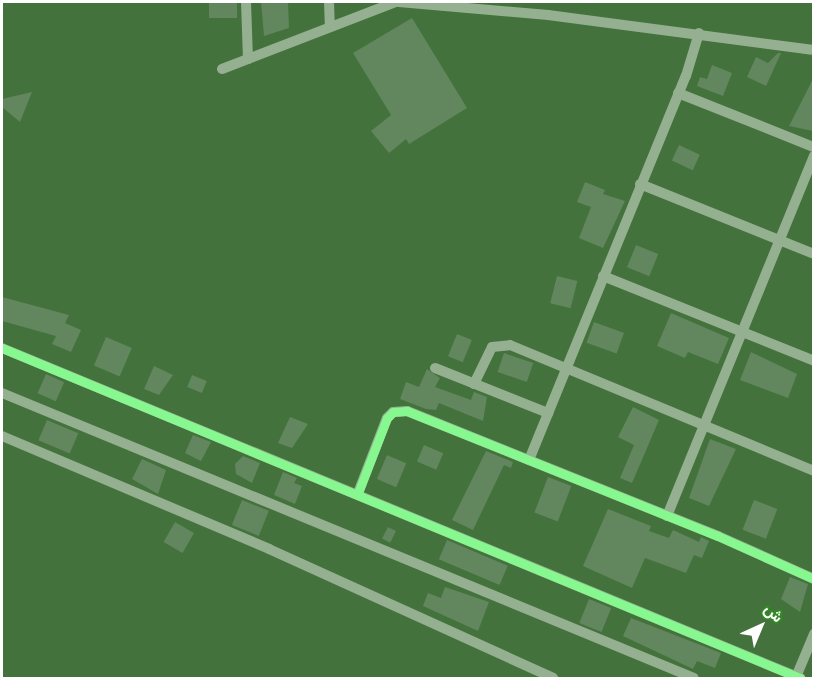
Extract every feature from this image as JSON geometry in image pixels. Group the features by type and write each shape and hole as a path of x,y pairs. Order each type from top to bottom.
{"street":[{"path":"246,2 248,59"},
{"path":"329,2 330,27"},
{"path":"222,69 398,2 699,33 813,50"},
{"path":"529,460 678,93 699,33"},
{"path":"678,93 813,147"},
{"path":"667,516 813,156"},
{"path":"640,184 813,254"},
{"path":"603,276 813,361"},
{"path":"474,384 492,347 499,344 567,366 813,471"},
{"path":"2,348 358,493 798,678 813,634"},
{"path":"435,368 548,413"},
{"path":"2,393 694,678"},
{"path":"358,493 387,418 399,410 667,516 813,579"},
{"path":"2,436 268,549 553,678"}],"building":[{"path":"209,2 237,2 237,18 209,18"},
{"path":"261,2 288,2 289,28 264,36"},
{"path":"412,18 467,108 409,144 406,139 389,153 371,131 391,115 353,53"},
{"path":"778,53 781,53 766,86 747,77 756,57 768,63"},
{"path":"712,65 732,73 723,96 697,86 700,77 707,79"},
{"path":"813,79 813,131 789,126"},
{"path":"32,92 20,122 2,107 2,99"},
{"path":"679,145 700,155 693,170 672,160"},
{"path":"585,182 605,190 603,194 625,201 603,248 579,238 591,207 577,202"},
{"path":"636,245 658,254 649,276 627,267"},
{"path":"557,276 577,281 571,308 550,303"},
{"path":"2,297 69,315 65,323 81,330 71,352 52,344 56,336 2,321"},
{"path":"671,313 729,338 718,364 688,352 685,358 657,346"},
{"path":"594,322 624,333 617,354 586,343"},
{"path":"457,334 472,340 463,362 448,356"},
{"path":"106,337 132,348 120,376 94,366"},
{"path":"751,352 797,374 788,398 740,380"},
{"path":"504,353 533,363 527,382 497,372"},
{"path":"154,366 173,375 159,395 144,389"},
{"path":"427,369 440,378 435,387 471,400 474,392 487,397 483,421 439,403 436,410 426,409 400,399 406,382 419,387"},
{"path":"46,374 64,382 56,401 37,393"},
{"path":"192,375 207,381 202,393 187,387"},
{"path":"633,407 659,420 632,483 620,478 634,445 618,437"},
{"path":"290,417 308,424 292,448 278,443"},
{"path":"47,420 78,433 70,454 38,440"},
{"path":"193,435 211,442 201,461 185,453"},
{"path":"710,439 736,449 709,506 689,498"},
{"path":"424,445 443,453 436,470 417,462"},
{"path":"486,451 513,462 511,468 504,465 473,530 452,520"},
{"path":"387,455 406,463 396,487 377,479"},
{"path":"243,456 260,463 252,483 236,474 235,464"},
{"path":"142,459 166,470 158,494 132,479"},
{"path":"283,472 297,478 294,483 302,486 295,504 274,495"},
{"path":"548,477 571,486 558,521 534,512"},
{"path":"242,500 269,511 259,536 232,525"},
{"path":"754,500 777,509 766,539 743,530"},
{"path":"608,509 651,526 649,531 669,538 673,530 699,542 701,537 709,541 702,558 694,555 686,573 645,558 632,588 583,566"},
{"path":"175,522 194,533 183,553 163,542"},
{"path":"388,527 396,531 390,543 382,539"},
{"path":"447,540 508,566 500,585 439,559"},
{"path":"790,577 808,584 800,612 781,599"},
{"path":"445,587 489,602 478,631 423,606 428,593 441,598"},
{"path":"589,599 611,608 602,632 579,623"},
{"path":"631,618 721,653 715,668 697,661 693,669 623,636"}],"cycle path":[{"path":"2,348 800,678"},
{"path":"358,493 387,418 393,412 407,411 718,536 814,579"}]}
